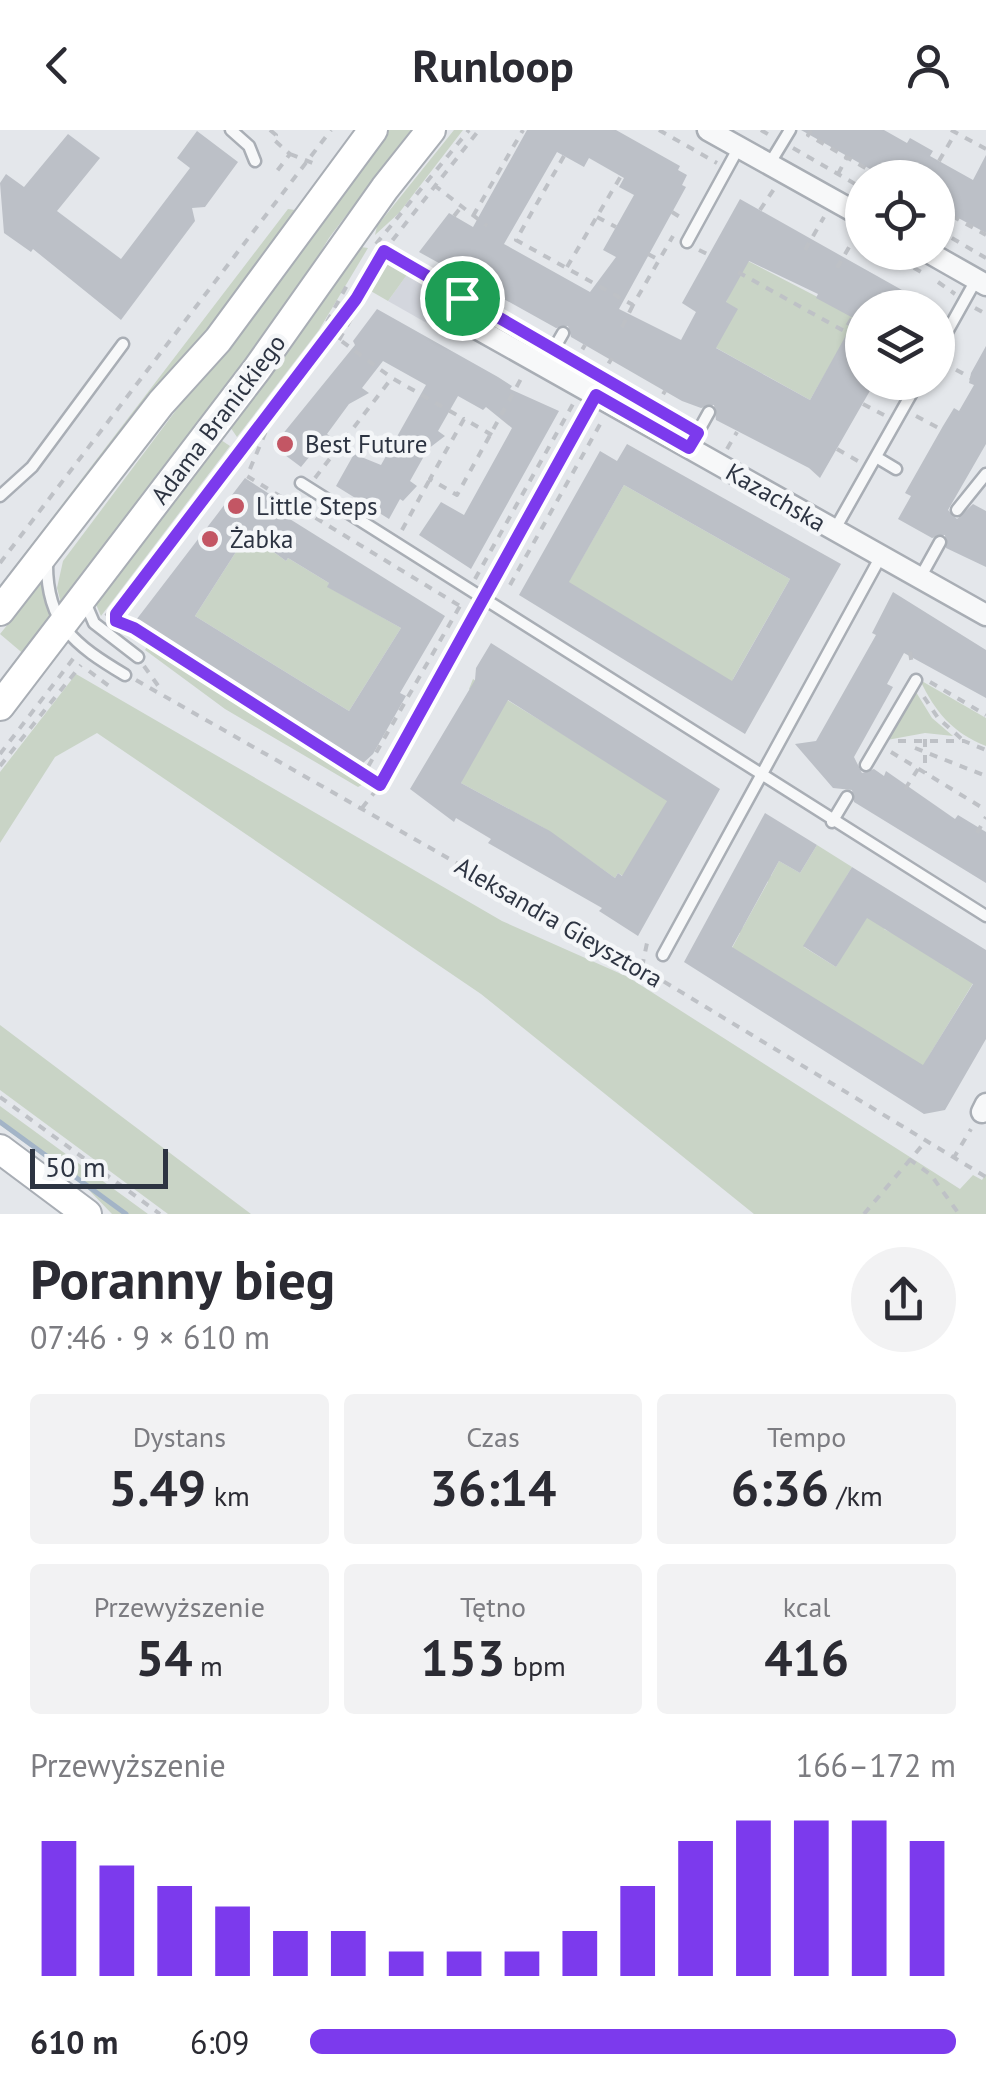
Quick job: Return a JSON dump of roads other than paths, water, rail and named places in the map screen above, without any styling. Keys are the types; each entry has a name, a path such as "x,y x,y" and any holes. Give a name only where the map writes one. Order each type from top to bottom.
{"main road":[{"name":"Adama Branickiego","path":"2,606 160,403 218,340 373,130"},
{"name":"Adama Branickiego","path":"0,706 431,130"},
{"path":"0,1149 86,1214"}],"street":[{"path":"708,130 751,134 769,164 845,216"},
{"path":"955,267 981,282"},
{"name":"Kazachska","path":"469,313 542,362 604,386 834,530 986,615"}],"lane":[{"path":"231,130 250,146 255,161"},
{"path":"769,164 790,130"},
{"path":"686,242 751,134"},
{"path":"955,316 981,282"},
{"path":"542,362 563,333"},
{"path":"0,496 32,467 123,344"},
{"path":"383,782 604,386"},
{"path":"834,530 908,400"},
{"path":"693,440 709,412"},
{"path":"876,458 896,469"},
{"path":"957,510 986,474"},
{"path":"300,483 986,916"},
{"path":"920,578 940,542"},
{"path":"47,553 48,592 60,627 125,675"},
{"path":"663,956 881,556"},
{"path":"86,593 88,612 98,626 138,657"},
{"path":"866,765 915,677"},
{"path":"832,822 847,797"}],"waterway":[{"path":"0,1122 126,1214"}],"place":[{"name":"Best Future","path":"285,444"},
{"name":"Little Steps","path":"236,506"},
{"name":"Żabka","path":"210,539"}]}
